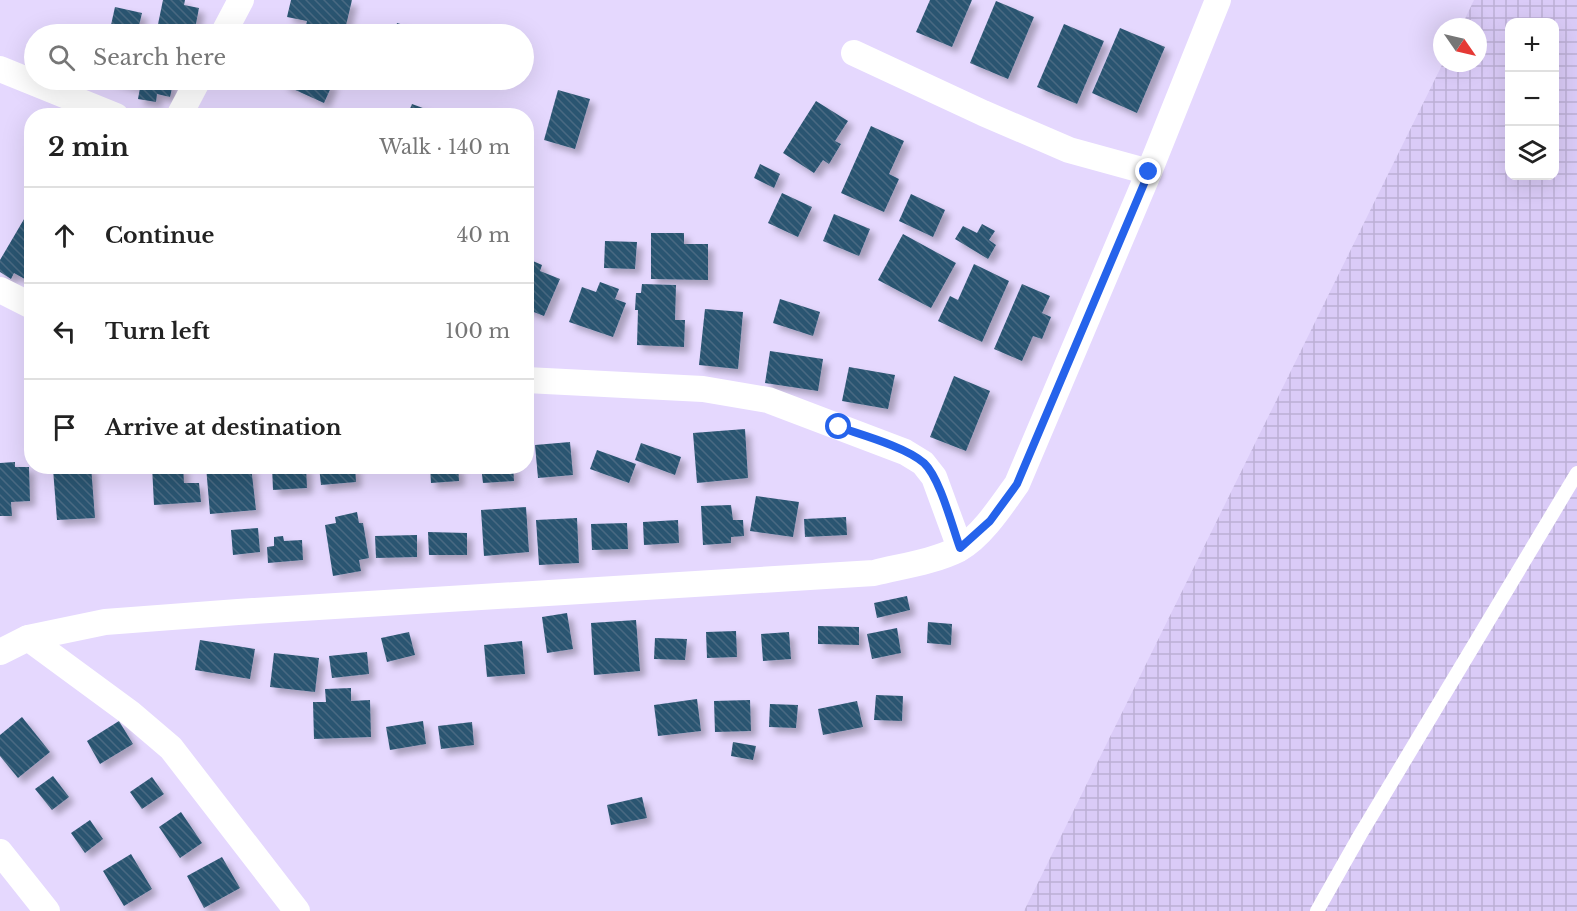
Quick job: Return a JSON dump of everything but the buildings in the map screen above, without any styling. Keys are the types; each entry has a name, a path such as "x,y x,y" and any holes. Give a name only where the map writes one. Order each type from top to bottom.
{"street":[{"path":"229,24 242,0"},
{"path":"0,652 28,638 116,621 874,573 929,560 960,548 990,521 1017,484 1149,172 1218,0"},
{"path":"854,53 1069,150 1149,172"},
{"path":"0,69 24,79"},
{"path":"52,90 96,108"},
{"path":"183,108 193,90"},
{"path":"0,290 24,302"},
{"path":"534,380 703,389 768,400 905,452 923,463 934,477 960,548"},
{"path":"28,638 130,712 171,748 297,911"},
{"path":"0,852 47,911"}],"lane":[{"path":"1317,911 1360,835 1577,473"}],"shaded area":[{"path":"1474,0 1577,0 1577,911 1024,911 1439,72 1487,72 1487,18 1465,18"}],"route":[{"path":"839,427 905,452 923,463 934,477 960,548 990,521 1017,484 1149,172"}]}
